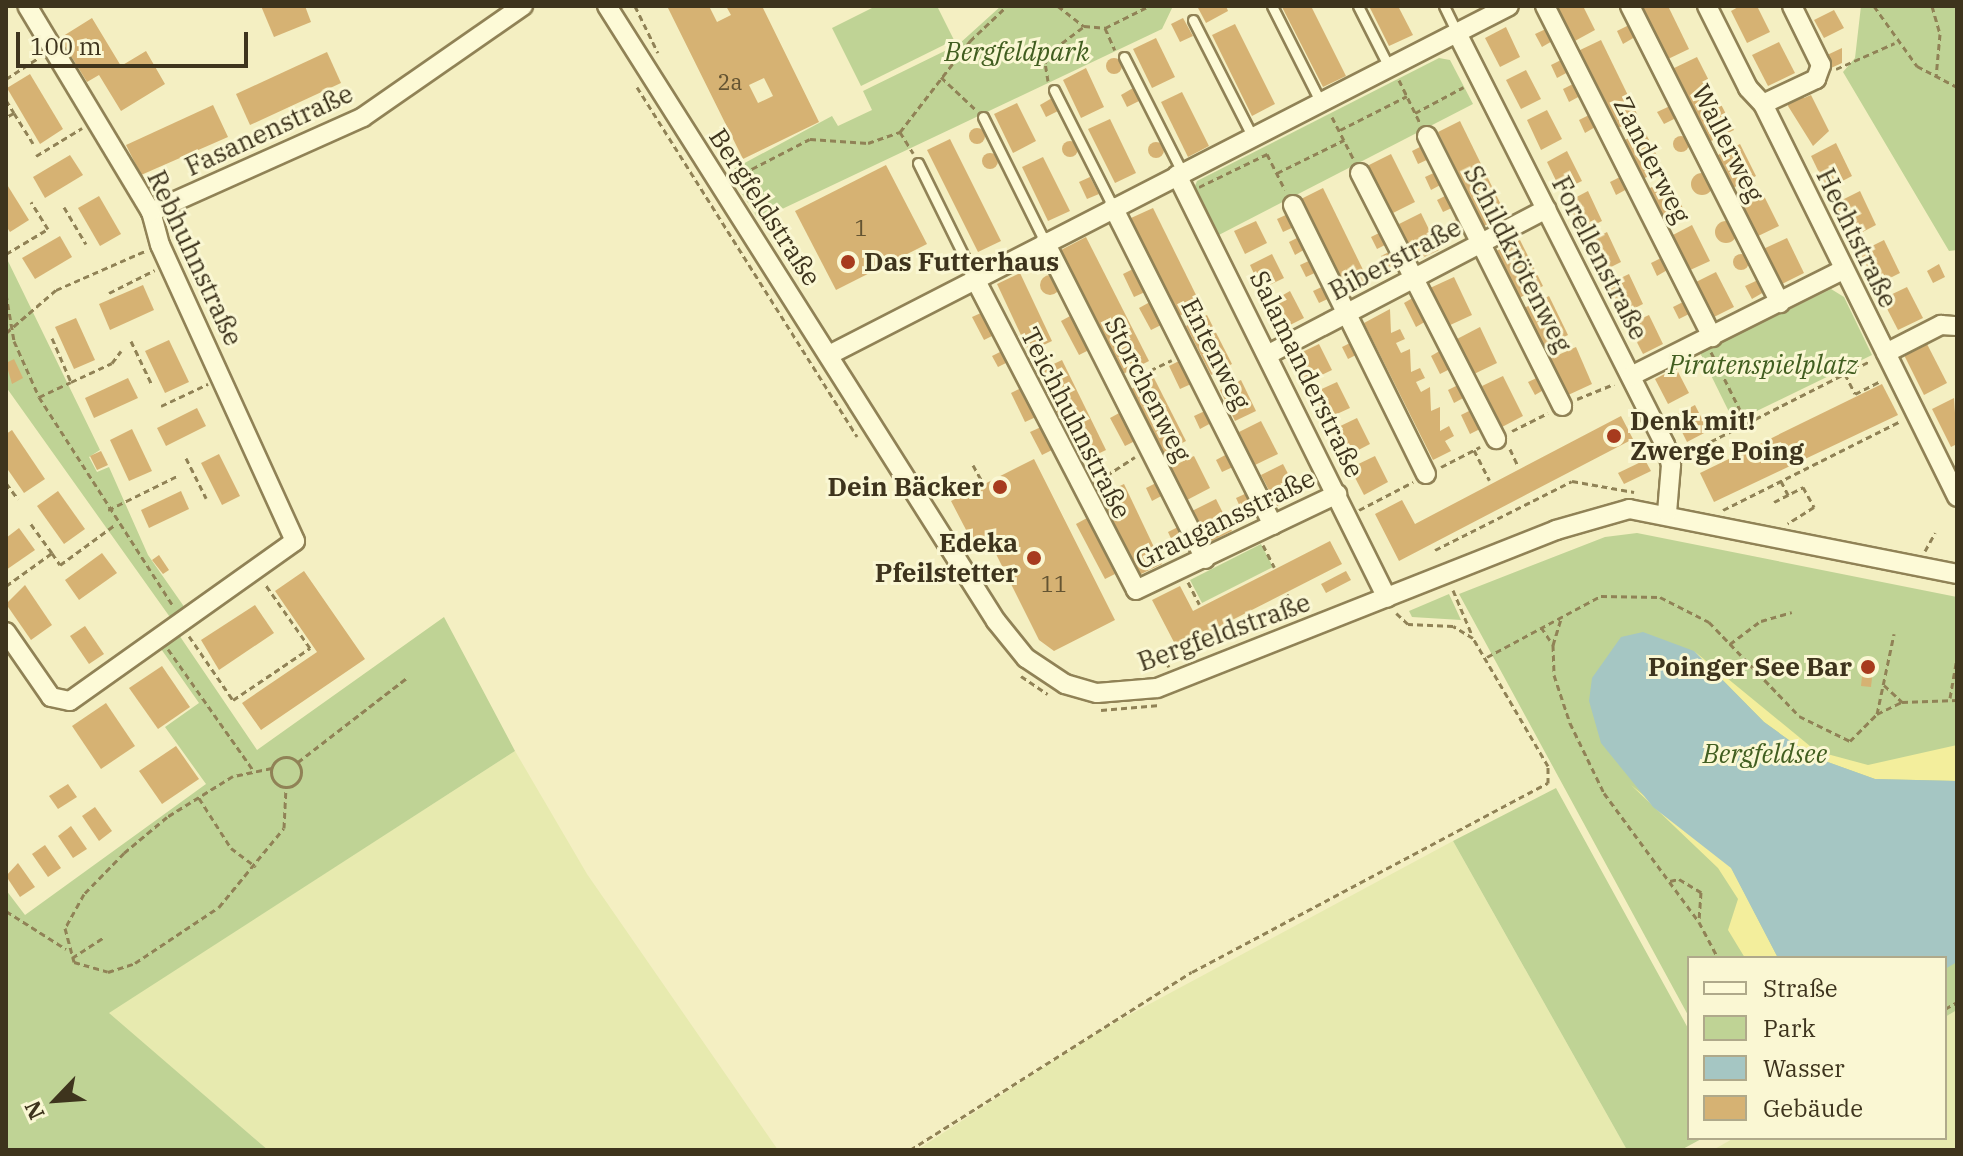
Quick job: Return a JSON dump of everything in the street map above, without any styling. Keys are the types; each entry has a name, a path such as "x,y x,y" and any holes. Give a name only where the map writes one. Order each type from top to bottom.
{"street":[{"name":"Rebhuhnstraße","path":"27,6 151,212 160,245 295,541 186,629"},
{"name":"Fasanenstraße","path":"151,212 363,117 523,6"},
{"name":"Bergfeldstraße","path":"607,6 1014,646 1065,684 1097,693 1157,688 1603,513 1667,513 1957,574"},
{"path":"829,355 974,277 1509,6"},
{"name":"Zanderweg","path":"1545,6 1710,341"},
{"name":"Wallerweg","path":"1630,6 1780,303"},
{"name":"Hechtstraße","path":"1707,6 1748,88 1763,104 1957,497"},
{"path":"1763,104 1816,79 1821,65 1792,6"},
{"name":"Forellenstraße","path":"1457,33 1631,376 1671,465 1667,513"},
{"name":"Schildkrötenweg","path":"1427,136 1562,406"},
{"name":"Salamanderstraße","path":"1179,173 1387,598"},
{"path":"1360,173 1502,442"},
{"path":"1293,205 1426,474"},
{"name":"Entenweg","path":"1113,207 1273,525"},
{"name":"Biberstraße","path":"1269,354 1546,209"},
{"name":"Storchenweg","path":"1045,242 1205,559"},
{"path":"1631,376 1710,341 1843,270"},
{"name":"Teichhuhnstraße","path":"974,277 1080,489 1136,590"},
{"path":"1886,353 1941,325 1957,326"},
{"name":"Graugansstraße","path":"1136,590 1337,494"},
{"path":"6,632 60,701 70,701 161,639 186,629"}],"lane":[{"path":"1272,6 1320,101"},
{"path":"1358,6 1390,67"},
{"path":"1444,6 1457,33"},
{"path":"1193,20 1252,136"},
{"path":"1124,57 1179,173"},
{"path":"1054,90 1113,207"},
{"path":"983,117 1045,242"},
{"path":"918,163 974,277"}],"path":[{"path":"635,6 660,57"},
{"path":"735,190 729,180 810,139 868,143 900,132 941,77 1000,8 1007,6"},
{"path":"1058,6 1084,26 1105,28 1149,6"},
{"path":"1874,6 1895,43 1936,77 1957,87"},
{"path":"1932,6 1940,34 1936,77"},
{"path":"1054,90 1045,63 1084,26"},
{"path":"1105,28 1124,57"},
{"path":"1816,79 1895,43"},
{"path":"6,79 37,59"},
{"path":"1390,67 1427,136"},
{"path":"941,77 983,117"},
{"path":"1415,113 1482,77"},
{"path":"1340,130 1407,96"},
{"path":"6,100 33,144"},
{"path":"1320,101 1340,130 1360,173"},
{"path":"6,117 14,113"},
{"path":"36,156 96,120"},
{"path":"900,132 918,163"},
{"path":"1252,136 1267,154 1293,205"},
{"path":"1277,173 1344,140"},
{"path":"1192,190 1267,154"},
{"path":"6,252 48,229 31,202"},
{"path":"64,207 86,244"},
{"path":"6,333 56,290 160,245"},
{"path":"109,293 159,269"},
{"path":"6,294 15,323 14,341 39,397 116,524 233,700 310,648 265,584"},
{"path":"52,338 71,382"},
{"path":"131,341 151,383"},
{"path":"1710,341 1747,424"},
{"path":"39,397 112,363 121,351"},
{"path":"1117,386 1186,353"},
{"path":"1677,459 1886,353"},
{"path":"1845,374 1855,394 1896,374"},
{"path":"161,406 211,382"},
{"path":"1723,510 1915,414"},
{"path":"1502,442 1518,466"},
{"path":"1080,489 1150,450"},
{"path":"1474,450 1489,480"},
{"path":"186,458 206,498"},
{"path":"973,465 984,485"},
{"path":"108,510 177,476"},
{"path":"1781,481 1788,495"},
{"path":"6,483 18,499"},
{"path":"1774,502 1803,487 1814,507 1788,523"},
{"path":"31,524 60,565 116,524"},
{"path":"1925,551 1935,533"},
{"path":"6,586 52,553"},
{"path":"910,1150 1192,972 1548,783 1548,766 1487,657 1473,638 1452,589"},
{"path":"1287,594 1297,615"},
{"path":"1487,657 1601,596 1660,597 1709,622 1799,716 1834,738 1862,735 1877,714 1894,634"},
{"path":"1387,598 1408,624 1453,626 1473,638"},
{"path":"1284,621 1311,610"},
{"path":"1730,644 1761,621 1792,612"},
{"path":"1562,616 1553,645 1554,675 1586,759 1699,922 1717,956"},
{"path":"1541,627 1553,645"},
{"path":"161,639 253,770"},
{"path":"1164,656 1169,667"},
{"path":"1949,699 1957,658"},
{"path":"1155,671 1180,662"},
{"path":"298,762 408,677"},
{"path":"1884,685 1902,702"},
{"path":"1877,714 1902,702 1957,700"},
{"path":"66,949 65,928 84,894 145,834 199,798 253,770 272,768 283,757 298,762"},
{"path":"286,787 299,779 298,762"},
{"path":"272,768 273,779 286,787"},
{"path":"6,911 66,949 89,971 135,963 219,907 256,867 284,828 286,787"},
{"path":"199,798 231,848 256,867"},
{"path":"1670,881 1679,879 1701,892 1699,922"},
{"path":"72,958 104,937"}],"green space":[{"path":"876,6 937,6 954,40 861,86 832,28"},
{"name":"Bergfeldpark","path":"1001,6 1173,6 1162,29 759,220 728,172 832,116 838,126 872,110 863,91 959,44"},
{"path":"1861,6 1957,6 1957,250 1949,251 1843,72 1855,58"},
{"path":"1439,58 1450,60 1473,104 1213,238 1192,193 1197,181"},
{"path":"6,257 100,450 89,457 97,472 109,467 148,555 185,608 172,620 6,387"},
{"name":"Piratenspielplatz","path":"1831,289 1844,297 1872,355 1734,422 1700,353"},
{"name":"Bergfeldsee","path":"1637,533 1957,597 1957,1010 1947,1016 1947,956 1687,956 1687,1013 1459,594 1605,537"},
{"path":"1261,544 1273,567 1202,603 1190,580"},
{"path":"1449,594 1461,620 1412,617 1409,611"},
{"path":"444,617 515,751 109,1013 268,1150 6,1150 6,890 25,915 206,784 165,727 199,703 159,646 177,632 257,750"},
{"path":"515,751 587,874 778,1150 268,1150 108,1013"},
{"path":"1556,788 1687,1026 1687,1140 1699,1140 1681,1150 1627,1150 1453,841"},
{"path":"1453,841 1627,1150 917,1150 1103,1029"},
{"path":"1957,1010 1957,1150 1713,1150 1730,1140 1947,1140 1947,1016"}],"sand":[{"path":"1694,651 1816,751 1868,765 1957,745 1957,781 1875,779 1811,756 1764,722"},
{"path":"1631,785 1731,867 1777,956 1744,956 1728,930 1738,899 1718,868"}],"water":[{"name":"Bergfeldsee","path":"1643,632 1694,651 1764,722 1811,756 1875,779 1957,781 1957,962 1947,968 1947,956 1777,956 1731,868 1653,807 1601,743 1589,701 1592,678 1621,637"}],"building":[{"path":"261,6 305,6 311,22 274,37"},
{"path":"667,6 709,6 717,22 731,15 726,6 762,6 819,122 743,159","holes":["764,78 773,96 758,103 749,85"]},
{"path":"1197,6 1226,6 1228,11 1206,23"},
{"path":"1311,6 1346,76 1323,87 1282,7"},
{"path":"1369,6 1398,6 1413,35 1389,46"},
{"path":"1555,6 1583,6 1595,30 1573,42"},
{"path":"1640,6 1668,6 1689,49 1666,60"},
{"path":"1740,6 1757,6 1770,32 1747,43 1731,11"},
{"path":"1834,10 1844,28 1824,38 1814,20"},
{"path":"92,18 121,66 146,51 165,84 121,111 99,75 87,82 60,38"},
{"path":"1183,18 1193,36 1180,42 1171,24"},
{"path":"1235,24 1275,104 1252,116 1212,35"},
{"path":"1629,25 1635,37 1623,44 1617,31"},
{"path":"1506,27 1520,57 1500,67 1485,38"},
{"path":"1548,28 1554,40 1542,47 1535,34"},
{"path":"1156,38 1175,77 1152,88 1133,49"},
{"path":"1601,40 1639,118 1616,129 1578,51"},
{"path":"1779,42 1795,73 1768,86 1752,55"},
{"path":"1842,48 1842,63 1831,68 1825,56"},
{"path":"327,52 341,83 250,125 236,94"},
{"path":"1697,57 1734,130 1707,143 1670,70"},
{"path":"1114,58 1120,60 1120,72 1114,74 1108,72 1106,66 1108,60"},
{"path":"1563,59 1570,71 1557,78 1551,65"},
{"path":"1086,68 1104,107 1081,118 1063,80"},
{"path":"1526,70 1541,99 1521,109 1506,80"},
{"path":"30,74 63,129 40,144 7,88"},
{"path":"1575,83 1582,95 1569,102 1563,89"},
{"path":"1133,88 1139,101 1127,107 1121,95"},
{"path":"1182,92 1209,146 1188,157 1161,102"},
{"path":"1801,92 1804,98 1811,95 1829,131 1813,146 1788,106 1789,98"},
{"path":"1052,98 1058,111 1046,117 1040,105"},
{"path":"1017,103 1036,141 1013,153 994,114"},
{"path":"213,105 228,137 141,175 126,145"},
{"path":"1670,106 1676,118 1664,124 1657,112"},
{"path":"1547,110 1562,139 1541,150 1527,120"},
{"path":"1591,114 1597,126 1585,133 1579,120"},
{"path":"1110,119 1136,173 1115,183 1088,129"},
{"path":"1460,121 1506,215 1484,226 1438,132"},
{"path":"977,128 983,130 983,142 977,144 971,142 969,136 971,130"},
{"path":"1644,130 1663,168 1643,179 1623,141"},
{"path":"1681,136 1687,138 1687,150 1681,152 1675,150 1673,144 1675,138"},
{"path":"950,139 1001,241 978,252 927,150"},
{"path":"1070,141 1076,143 1076,155 1070,157 1064,155 1062,149 1064,143"},
{"path":"1156,142 1162,144 1162,156 1156,158 1150,156 1148,150 1150,144"},
{"path":"1836,143 1852,176 1827,189 1811,156"},
{"path":"1740,144 1756,176 1731,189 1714,157"},
{"path":"1424,145 1431,158 1418,164 1412,151"},
{"path":"1567,151 1582,181 1561,191 1547,162"},
{"path":"990,153 996,155 996,167 990,169 984,167 982,161 984,155"},
{"path":"1391,154 1415,202 1391,214 1367,166"},
{"path":"70,155 83,175 45,198 33,177"},
{"path":"1043,157 1070,211 1048,221 1022,167"},
{"path":"886,165 927,244 836,290 795,211"},
{"path":"1438,171 1444,183 1431,190 1425,177"},
{"path":"1702,173 1710,176 1713,184 1710,192 1702,195 1694,192 1691,184 1694,176"},
{"path":"1622,176 1629,188 1616,195 1610,182"},
{"path":"1090,177 1099,194 1087,199 1079,182"},
{"path":"1668,179 1686,214 1665,224 1648,189"},
{"path":"6,183 29,220 10,232 6,226"},
{"path":"1323,188 1370,284 1348,294 1301,199"},
{"path":"1588,191 1602,221 1582,231 1567,202"},
{"path":"1860,191 1876,225 1851,238 1834,204"},
{"path":"1449,194 1456,206 1443,212 1437,200"},
{"path":"1763,194 1779,226 1754,238 1739,205"},
{"path":"99,196 121,234 100,246 78,208"},
{"path":"1153,208 1201,305 1179,316 1131,218"},
{"path":"1290,213 1296,226 1283,232 1277,219"},
{"path":"1421,213 1439,250 1416,261 1399,224"},
{"path":"1461,217 1467,229 1455,235 1448,223"},
{"path":"1256,221 1267,243 1245,254 1234,231"},
{"path":"1726,221 1734,224 1737,232 1734,240 1726,243 1718,240 1715,232 1718,224"},
{"path":"1692,225 1710,261 1688,271 1671,236"},
{"path":"1383,231 1389,243 1377,249 1371,237"},
{"path":"1607,232 1621,262 1601,272 1586,243"},
{"path":"60,236 72,257 35,279 22,258"},
{"path":"1301,236 1307,248 1295,255 1289,242"},
{"path":"1086,237 1149,361 1123,374 1061,250"},
{"path":"1787,238 1804,273 1778,286 1761,250"},
{"path":"1520,240 1543,286 1517,299 1494,252"},
{"path":"1884,240 1900,273 1876,285 1860,252"},
{"path":"1393,250 1399,263 1387,269 1381,256"},
{"path":"1272,254 1284,278 1261,289 1250,265"},
{"path":"1741,254 1747,256 1747,268 1741,270 1735,268 1733,262 1735,256"},
{"path":"1663,257 1669,269 1657,276 1651,263"},
{"path":"1313,259 1319,271 1306,277 1300,265"},
{"path":"1939,264 1945,277 1933,283 1927,271"},
{"path":"1133,269 1145,292 1134,297 1123,274"},
{"path":"1716,272 1734,307 1712,318 1694,283"},
{"path":"1020,273 1052,341 1029,352 997,284"},
{"path":"1629,274 1643,304 1623,314 1608,284"},
{"path":"1050,275 1057,278 1060,285 1057,292 1050,295 1043,292 1040,285 1043,278"},
{"path":"1454,277 1472,315 1448,326 1430,288"},
{"path":"1758,280 1764,292 1752,299 1745,286"},
{"path":"143,285 154,310 110,330 99,304"},
{"path":"1326,285 1332,297 1319,303 1313,291"},
{"path":"1907,287 1923,318 1898,330 1882,299"},
{"path":"1290,291 1304,318 1282,329 1269,303"},
{"path":"1416,296 1428,320 1416,327 1404,303"},
{"path":"1549,296 1568,335 1541,348 1522,309"},
{"path":"1685,301 1691,313 1679,319 1673,307"},
{"path":"1150,302 1161,325 1151,330 1139,308"},
{"path":"1390,309 1391,333 1400,329 1405,339 1396,343 1401,353 1410,349 1411,372 1420,368 1425,378 1416,382 1421,392 1430,387 1431,411 1440,407 1440,431 1449,426 1454,436 1445,441 1451,451 1433,460 1364,323"},
{"path":"983,312 994,335 984,340 972,317"},
{"path":"1072,315 1089,350 1079,355 1061,321"},
{"path":"1207,315 1232,364 1211,375 1186,326"},
{"path":"1649,315 1663,344 1643,354 1628,325"},
{"path":"76,318 95,360 74,369 55,327"},
{"path":"1480,327 1497,363 1474,374 1457,339"},
{"path":"169,340 189,382 165,393 145,351"},
{"path":"1354,341 1360,353 1348,359 1342,347"},
{"path":"1319,344 1332,370 1307,382 1294,356"},
{"path":"1927,344 1947,383 1924,395 1904,355"},
{"path":"1576,347 1592,384 1566,396 1549,359"},
{"path":"1443,349 1452,368 1440,374 1431,356"},
{"path":"1002,351 1008,362 998,367 992,356"},
{"path":"14,359 23,378 12,384 6,363"},
{"path":"1062,360 1106,450 1081,462 1037,372"},
{"path":"1179,361 1191,384 1180,389 1169,366"},
{"path":"1676,368 1689,393 1668,404 1655,379"},
{"path":"1503,376 1523,416 1502,427 1482,386"},
{"path":"1541,376 1547,388 1535,395 1528,382"},
{"path":"128,378 138,398 94,418 85,398"},
{"path":"1154,378 1186,441 1161,454 1129,390"},
{"path":"1241,380 1256,411 1235,421 1220,390"},
{"path":"1337,382 1350,408 1326,419 1313,393"},
{"path":"1460,384 1467,396 1454,403 1448,390"},
{"path":"1882,384 1898,415 1714,502 1700,473"},
{"path":"1021,388 1036,417 1025,422 1011,393"},
{"path":"1954,398 1957,444 1951,447 1932,409"},
{"path":"1695,405 1708,431 1687,442 1674,416"},
{"path":"197,408 206,426 166,446 157,428"},
{"path":"1473,409 1482,428 1470,434 1461,415"},
{"path":"1207,410 1213,422 1200,429 1194,416"},
{"path":"1121,412 1135,441 1125,446 1110,418"},
{"path":"1621,416 1633,439 1399,561 1375,514 1402,500 1415,524"},
{"path":"1357,418 1370,444 1345,457 1332,430"},
{"path":"1261,421 1278,454 1255,465 1239,432"},
{"path":"1041,427 1052,450 1042,455 1030,432"},
{"path":"132,429 152,471 129,481 110,440"},
{"path":"12,430 45,479 24,493 6,467 6,434"},
{"path":"101,451 108,465 97,470 90,456"},
{"path":"1229,453 1235,466 1222,472 1216,460"},
{"path":"219,454 240,496 222,505 201,463"},
{"path":"1194,456 1210,488 1187,500 1171,467"},
{"path":"1375,456 1388,482 1364,495 1350,468"},
{"path":"1034,459 1115,620 1054,651 1039,640 990,542 976,549 951,501"},
{"path":"1645,460 1651,471 1624,484 1618,473"},
{"path":"1283,464 1299,495 1277,506 1261,475"},
{"path":"1158,482 1165,494 1152,501 1146,488"},
{"path":"1124,484 1162,564 1139,575 1101,495"},
{"path":"58,491 85,529 64,544 37,506"},
{"path":"181,491 189,509 149,528 141,510"},
{"path":"1247,493 1253,506 1242,511 1236,498"},
{"path":"1216,499 1232,531 1208,543 1192,511"},
{"path":"1087,518 1115,574 1105,579 1076,524"},
{"path":"1180,526 1187,538 1174,545 1168,532"},
{"path":"19,528 35,550 6,570 6,538"},
{"path":"1330,541 1342,564 1177,648 1152,600 1180,586 1193,611"},
{"path":"102,553 117,573 79,600 65,580"},
{"path":"159,555 169,570 163,574 152,560"},
{"path":"304,571 365,659 261,730 242,703 317,652 275,591"},
{"path":"1346,571 1351,580 1326,593 1321,584"},
{"path":"25,585 52,625 31,640 6,604"},
{"path":"255,605 274,633 219,670 201,640"},
{"path":"85,626 104,654 89,664 70,636"},
{"path":"1864,657 1874,659 1871,687 1861,686"},
{"path":"162,666 190,707 158,729 129,688"},
{"path":"106,703 135,746 101,769 72,726"},
{"path":"176,746 199,779 162,804 139,771"},
{"path":"68,784 77,797 58,809 49,796"},
{"path":"95,807 112,831 99,841 82,816"},
{"path":"71,826 87,849 73,858 58,836"},
{"path":"45,845 61,868 48,877 32,854"},
{"path":"18,863 35,887 20,897 6,876"}],"place":[{"name":"Das Futterhaus","path":"848,262"},
{"name":"Denk mit! Zwerge Poing","path":"1614,436"},
{"name":"Dein Bäcker","path":"1000,487"},
{"name":"Edeka Pfeilstetter","path":"1034,558"},
{"name":"Poinger See Bar","path":"1868,667"}]}
